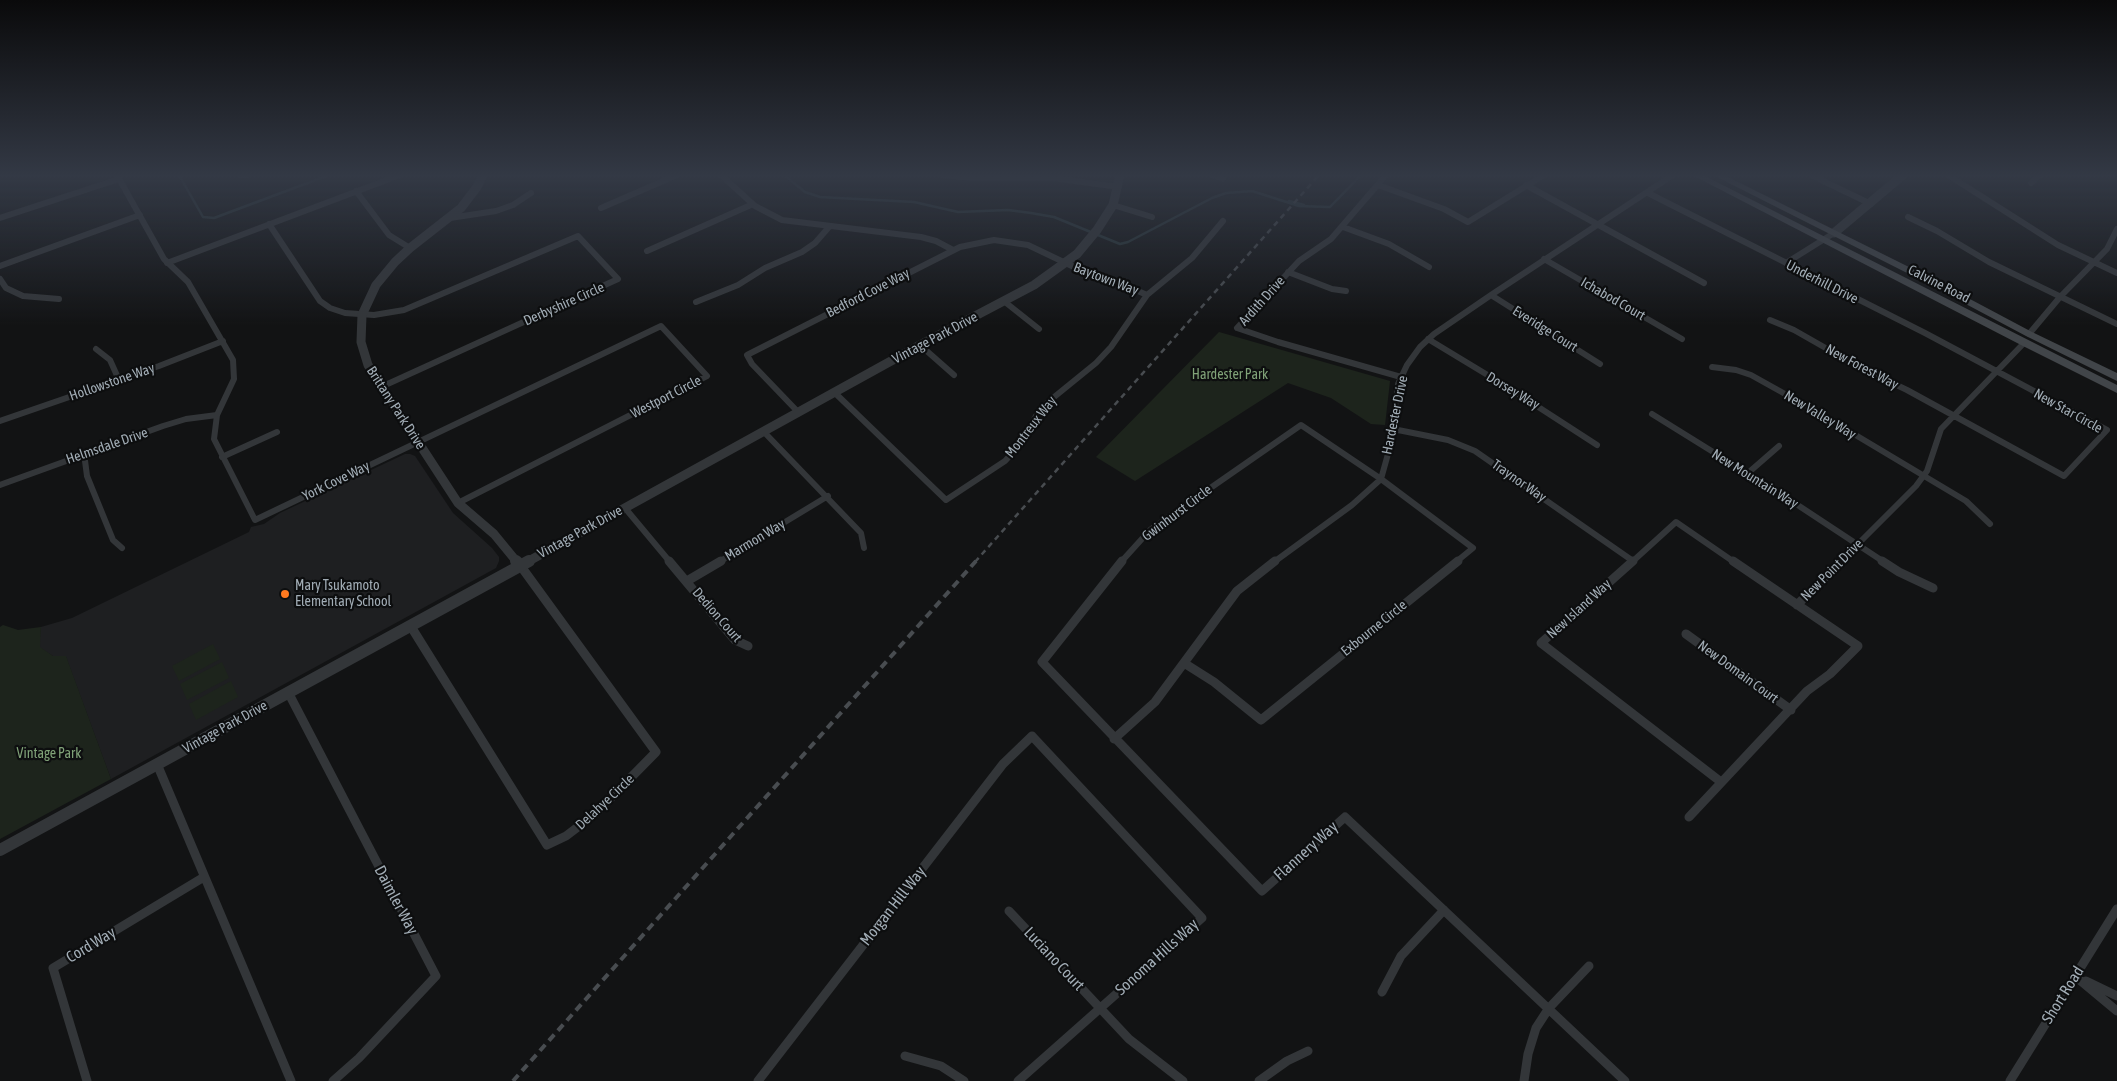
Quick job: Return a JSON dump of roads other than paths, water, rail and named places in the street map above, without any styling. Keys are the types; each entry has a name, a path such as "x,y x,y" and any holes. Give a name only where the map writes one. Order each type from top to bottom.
{"main road":[{"name":"Calvine Road","path":"1796,225 2117,389"},
{"name":"Calvine Road","path":"1821,225 2029,334 2117,377"}],"street":[{"path":"0,266 111,225"},
{"path":"146,225 167,264 188,282 233,360 235,372 232,386 217,415 214,439 222,457 277,432"},
{"path":"167,264 265,225"},
{"path":"270,225 320,301 337,311 362,315"},
{"path":"382,225 389,235 410,248"},
{"name":"Brittany Park Drive","path":"440,225 410,248 395,262 376,285 362,315 360,330 363,354 381,387 458,503 494,534 520,565"},
{"path":"647,252 706,225"},
{"path":"819,225 921,237 953,250"},
{"name":"Vintage Park Drive","path":"0,850 836,393 920,345 1005,302 1066,263 1090,239 1100,225"},
{"path":"1147,295 1192,258 1219,225"},
{"name":"Underhill Drive","path":"1712,225 1925,333 1997,372"},
{"path":"1786,263 1843,225"},
{"path":"1925,225 1980,258 2117,324"},
{"path":"2027,225 2058,245 2117,273"},
{"path":"1598,226 1704,283"},
{"name":"Hardester Drive","path":"1381,479 1390,450 1395,399 1401,377 1415,353 1428,339 1490,295 1598,226"},
{"path":"696,302 738,285 765,268 802,252 814,243 829,227"},
{"path":"1343,227 1390,244 1429,267"},
{"name":"Ardith Drive","path":"1343,227 1332,239 1298,261 1237,328 1278,342 1401,377"},
{"path":"2029,334 2060,297 2107,249 2117,229"},
{"name":"Derbyshire Circle","path":"362,315 384,314 413,307 578,236 618,280 381,387"},
{"name":"Bedford Cove Way","path":"799,413 752,364 747,355 953,250 985,241 1011,241 1036,247 1066,263"},
{"name":"Ichabod Court","path":"1544,259 1682,339"},
{"name":"Baytown Way","path":"1066,263 1147,295"},
{"path":"1288,272 1332,289 1346,291"},
{"path":"0,279 6,288 23,296 59,299"},
{"name":"Montreux Way","path":"836,393 946,500 1005,461 1017,448 1036,416 1048,402 1096,363 1111,347 1147,295"},
{"name":"Everidge Court","path":"1490,295 1600,364"},
{"path":"1005,302 1039,329"},
{"name":"New Forest Way","path":"1770,320 1794,330 1858,367 1954,416"},
{"name":"Westport Circle","path":"418,442 661,326 707,376 458,503"},
{"name":"Dorsey Way","path":"1428,339 1509,388 1597,445"},
{"name":"Hollowstone Way","path":"0,421 119,380 222,341"},
{"name":"New Point Drive","path":"1689,817 1807,691 1830,674 1858,646 1798,605 1924,476 1938,434 2024,343"},
{"path":"920,345 954,375"},
{"path":"96,349 110,360 119,380"},
{"name":"New Valley Way","path":"1712,367 1751,375 1812,409 1966,501 1990,524"},
{"name":"New Star Circle","path":"1954,416 2064,476 2107,430 1997,372"},
{"name":"New Mountain Way","path":"1652,414 1909,578 1933,588"},
{"name":"Helmsdale Drive","path":"0,485 173,423 217,415"},
{"name":"Gwinhurst Circle","path":"1114,739 1042,662 1129,552 1150,530 1301,425 1381,479"},
{"name":"Traynor Way","path":"1393,429 1448,440 1475,451 1633,561"},
{"path":"764,432 828,496 861,533 864,548"},
{"name":"York Cove Way","path":"222,457 255,520 418,442"},
{"path":"1748,474 1780,446"},
{"path":"84,454 87,476 113,540 122,548"},
{"path":"1114,739 1155,702 1237,591 1254,576 1352,505 1381,479"},
{"name":"Exbourne Circle","path":"1184,664 1227,691 1261,720 1472,548 1381,479"},
{"name":"Marmon Way","path":"687,581 828,496"},
{"path":"625,508 687,581"},
{"name":"New Island Way","path":"1721,782 1542,643 1676,522 1798,605"},
{"name":"Delahye Circle","path":"410,625 547,846 566,836 595,814 656,752 520,565"},
{"name":"Dedion Court","path":"687,581 735,640 748,646"},
{"name":"New Domain Court","path":"1686,634 1791,710"},
{"name":"Daimler Way","path":"288,692 436,976 359,1058 333,1081"},
{"name":"Sonoma Hills Way","path":"1018,1081 1202,918 1032,736"},
{"name":"Morgan Hill Way","path":"758,1081 1003,764 1032,736"},
{"name":"Flannery Way","path":"1114,739 1262,891 1345,817 1625,1081"},
{"path":"157,764 291,1081"},
{"name":"Cord Way","path":"86,1081 53,968 204,877"},
{"name":"Short Road","path":"2010,1081 2117,909"},
{"path":"1382,992 1401,956 1444,910"},
{"name":"Luciano Court","path":"1009,911 1140,1049 1183,1081"},
{"path":"1524,1081 1531,1040 1536,1028 1549,1008 1589,966"},
{"path":"2075,976 2117,996"},
{"path":"2075,976 2117,1011"},
{"path":"1259,1081 1287,1061 1308,1050"},
{"path":"905,1056 941,1066 964,1081"}],"waterway":[{"path":"1075,225 1120,244 1128,242 1160,225"}],"railway":[{"path":"975,562 1274,225"},
{"path":"513,1081 976,561"}],"place":[{"name":"Mary Tsukamoto Elementary School","path":"285,594"}],"park label":[{"name":"Hardester Park","path":"1230,375"},
{"name":"Vintage Park","path":"49,754"}]}
